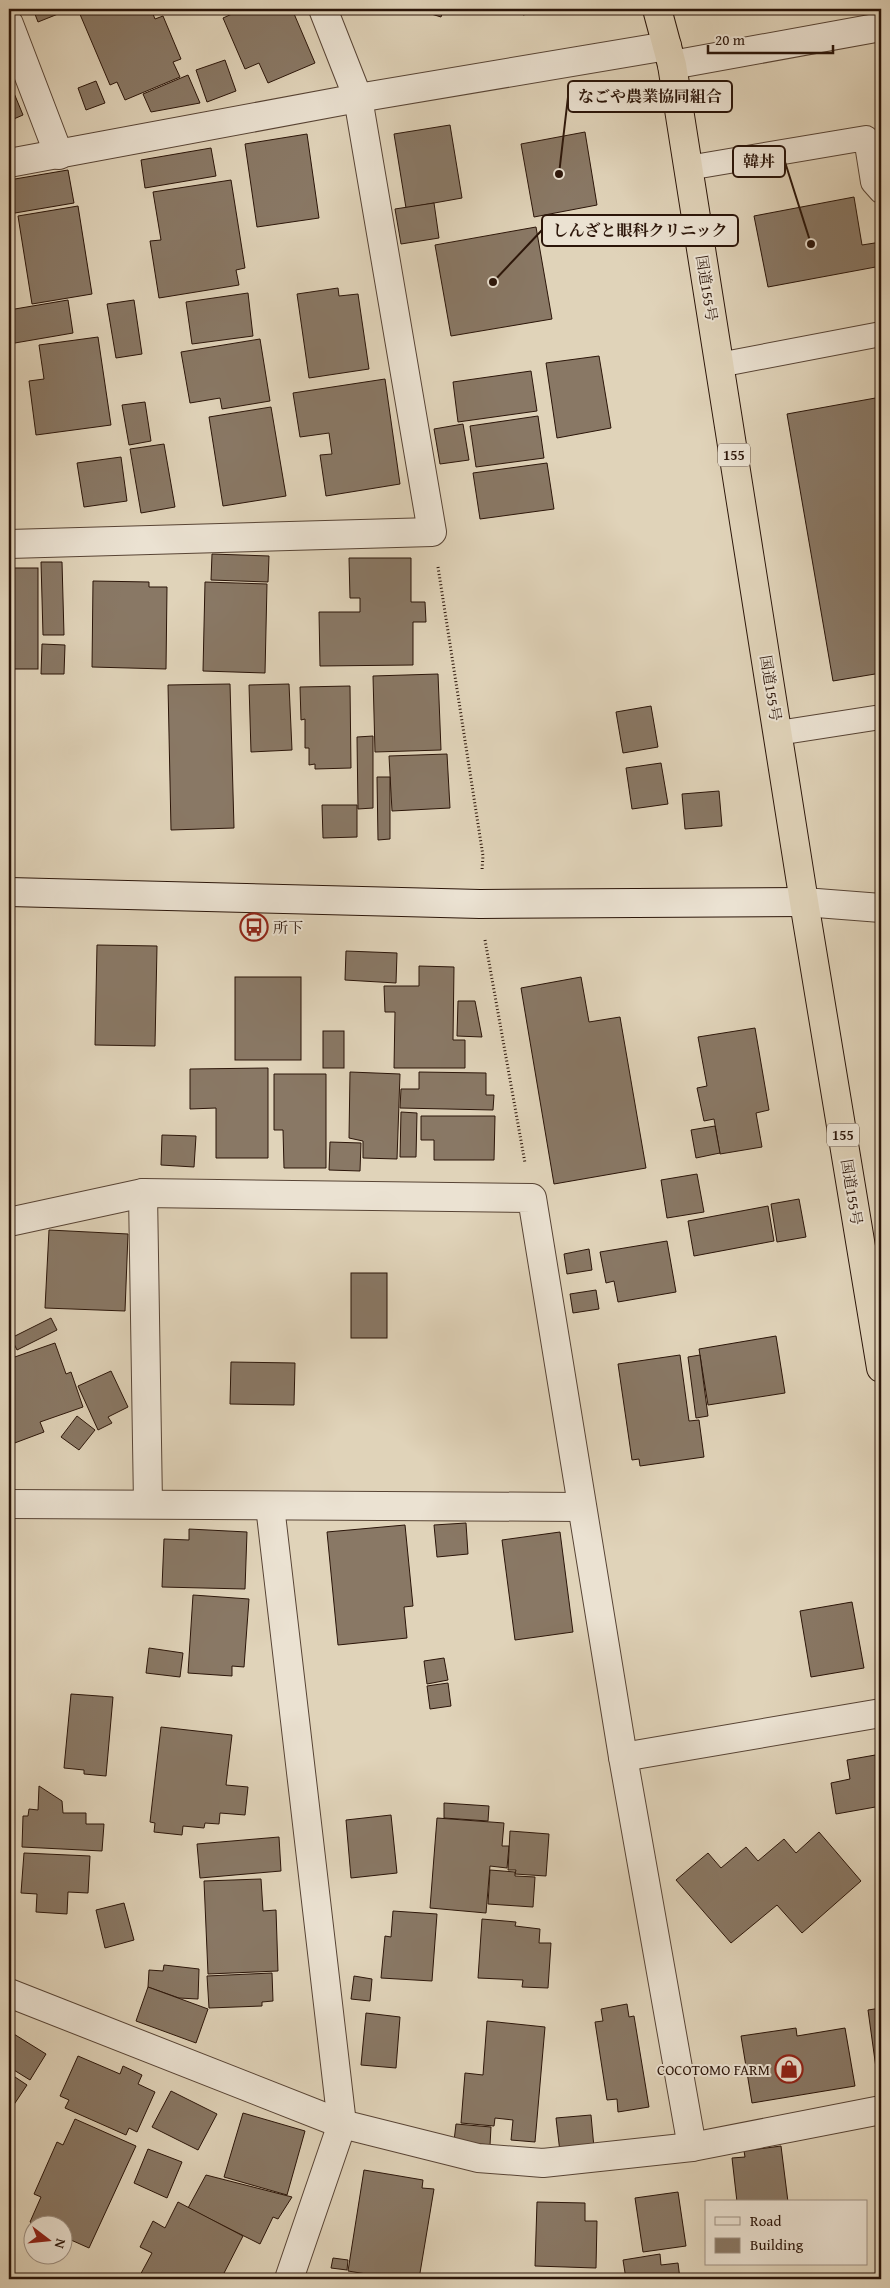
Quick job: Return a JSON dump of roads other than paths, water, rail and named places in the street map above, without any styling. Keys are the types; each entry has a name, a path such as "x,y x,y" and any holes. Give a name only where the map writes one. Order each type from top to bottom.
{"highway":[{"name":"国道155号","path":"657,9 670,56 804,902 881,1368"}],"street":[{"path":"9,544 432,532 358,98 323,9"},
{"path":"9,24 59,155"},
{"path":"9,163 358,98 881,27"},
{"path":"9,892 480,904 804,902 881,908"},
{"path":"143,1193 148,1504"},
{"path":"9,1222 143,1193 532,1198 581,1507 692,2147"},
{"path":"9,1504 581,1507"},
{"path":"270,1506 342,2124 289,2279"},
{"path":"623,1756 881,1713"},
{"path":"9,1993 342,2124 478,2158 543,2163 692,2147 881,2110"}],"lane":[{"path":"688,168 866,138 873,182 881,191"},
{"path":"720,365 881,334"},
{"path":"778,733 881,717"}],"place":[{"name":"なごや農業協同組合","path":"559,174"},
{"name":"韓丼","path":"811,244"},
{"name":"しんざと眼科クリニック","path":"493,282"},
{"name":"所下","path":"254,927"},
{"name":"COCOTOMO FARM","path":"789,2069"}]}
